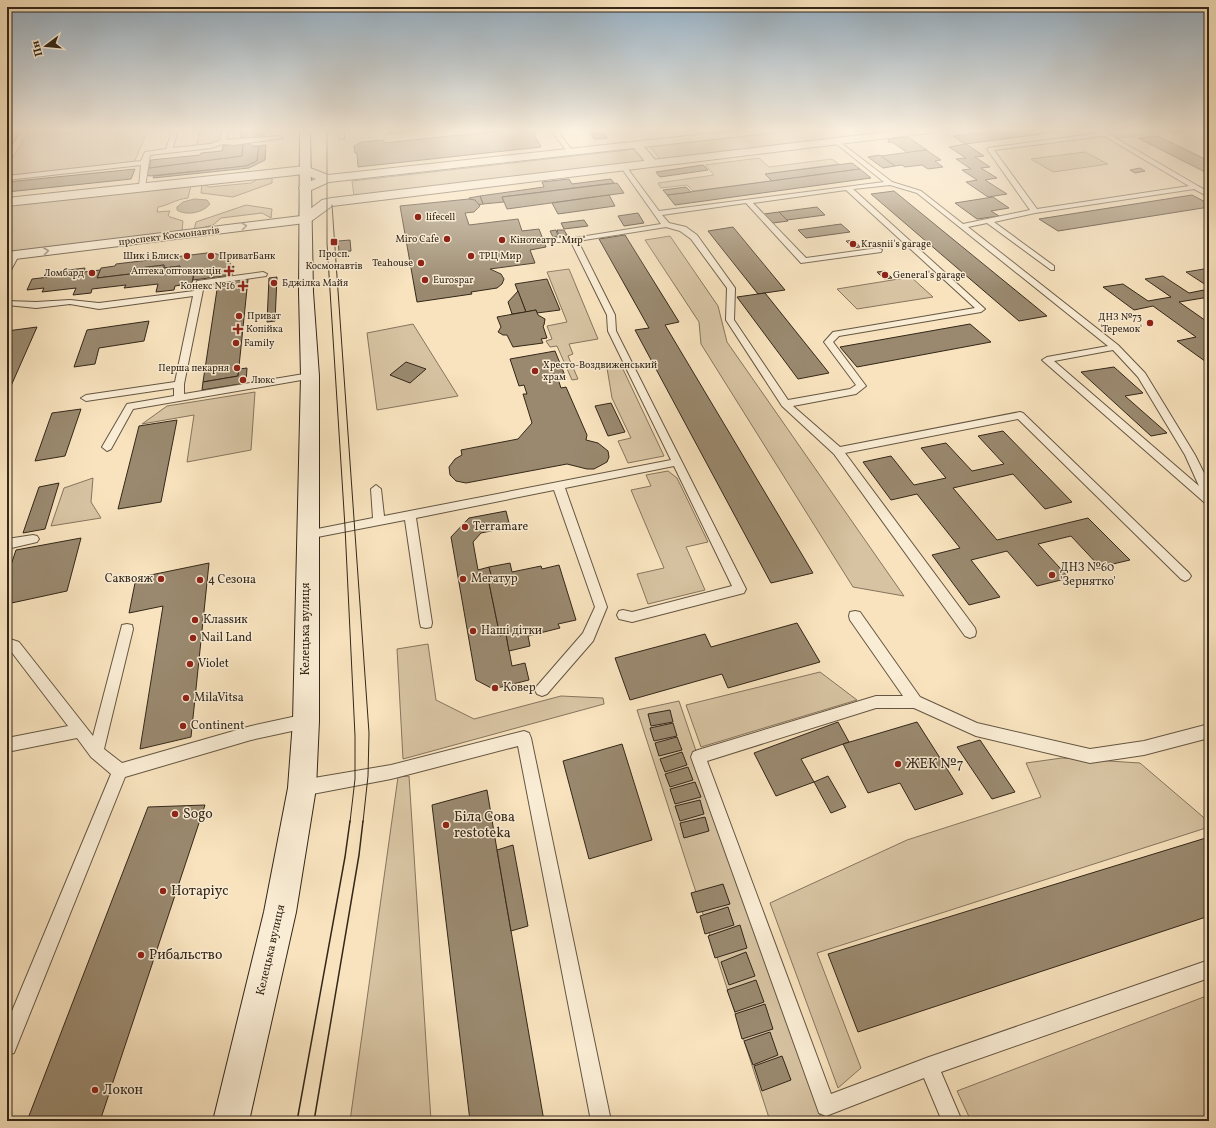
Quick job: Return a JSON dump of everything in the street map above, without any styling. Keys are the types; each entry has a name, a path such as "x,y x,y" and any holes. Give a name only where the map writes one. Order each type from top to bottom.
{"street":[{"path":"7,202 191,183"},
{"name":"Келецька вулиця","path":"231,1121 280,912 302,788 306,721 310,376 306,292 305,183"},
{"path":"321,183 305,193 319,204 489,183"},
{"path":"305,219 326,203"},
{"name":"проспект Космонавтів","path":"11,256 305,219"}],"lane":[{"path":"142,183 142,188"},
{"path":"635,183 666,225"},
{"path":"658,213 890,183 919,192 1115,347 1142,375 1190,454 1209,494"},
{"path":"1014,183 1034,210"},
{"path":"1189,183 1209,195"},
{"path":"962,226 990,222 1034,210 1196,187"},
{"path":"785,404 853,392 861,386 828,342 836,334 981,309 848,188"},
{"path":"748,201 804,261 878,250"},
{"path":"990,222 1052,268"},
{"path":"554,240 574,240 666,225 683,229 694,237 731,288 730,320 785,404 838,451 970,632"},
{"path":"574,240 611,315 612,331 740,589 632,616 623,615"},
{"path":"7,270 11,256"},
{"path":"179,398 179,384 200,284 263,274"},
{"path":"7,303 36,305 70,302 99,306 198,293"},
{"path":"1115,347 1047,360 1209,500"},
{"path":"107,447 130,406 310,376"},
{"path":"86,398 179,384"},
{"path":"838,451 1020,415 1185,576"},
{"path":"307,535 677,462"},
{"path":"542,690 588,637 601,607 558,485"},
{"path":"376,488 379,520"},
{"path":"410,514 426,623"},
{"path":"7,544 34,539"},
{"path":"855,616 915,702"},
{"path":"96,752 127,629"},
{"path":"7,644 14,646 96,752 120,771"},
{"path":"1209,731 1144,748 1090,756 976,729 915,702 876,702 698,757 826,1106 929,1067 1209,969"},
{"path":"120,771 251,733 306,721"},
{"path":"7,745 79,731"},
{"path":"302,788 391,772 524,738 601,1121"},
{"path":"7,1046 120,771"},
{"path":"929,1067 952,1121"}],"shaded area":[{"path":"202,183 209,187 272,183 233,197 201,193"},
{"path":"352,183 465,183 354,196"},
{"path":"658,183 759,183 693,191 687,185 661,188"},
{"path":"191,185 188,198 158,207 157,212 170,211 168,215 170,217 183,221 182,231 7,253 7,205"},
{"path":"194,199 207,200 210,204 203,210 194,213 185,213 177,210 177,207 183,202"},
{"path":"246,205 272,209 271,218 262,213 221,218 213,225 194,230 196,222"},
{"path":"670,236 718,306 727,342 904,596 853,587 701,344 699,322 645,240"},
{"path":"569,269 598,339 569,344 573,354 568,356 578,379 572,380 557,346 550,347 546,341 552,339 547,326 567,322 547,272"},
{"path":"911,277 933,297 857,309 837,289"},
{"path":"413,324 458,396 377,410 367,333"},
{"path":"621,365 664,456 628,463 618,441 631,438 612,398 607,368"},
{"path":"255,392 251,450 187,462 194,415 142,424 167,406"},
{"path":"668,471 677,478 708,542 686,547 705,590 648,604 637,574 664,568 631,490 651,486 646,475"},
{"path":"93,478 91,502 101,518 51,526 64,488"},
{"path":"428,644 436,700 474,719 561,696 603,698 604,704 403,759 397,649"},
{"path":"820,672 857,700 701,747 686,705"},
{"path":"679,701 822,1121 770,1121 637,710"},
{"path":"1062,758 1140,763 1209,822 1209,827 817,953 861,1068 838,1088 770,903 907,840 1041,797 1026,763"},
{"path":"409,776 431,1121 350,1121 398,777"},
{"path":"1209,995 1209,1121 971,1121 957,1091"}],"building":[{"path":"7,183 96,183 7,192"},
{"path":"542,183 571,183 572,184 614,183 502,197 504,202 483,204 480,196 544,187"},
{"path":"617,183 624,193 507,209 502,197"},
{"path":"759,183 837,183 675,205 667,195"},
{"path":"967,183 989,183 1007,194 988,197"},
{"path":"686,187 691,192 667,195 663,190"},
{"path":"894,191 1047,316 1019,321 871,194"},
{"path":"609,195 615,206 558,214 552,203"},
{"path":"1192,195 1209,204 1209,207 1058,231 1039,219"},
{"path":"480,196 483,204 472,206 469,198"},
{"path":"993,197 1009,208 991,211 999,216 977,219 955,203"},
{"name":"ТРЦ Мир","path":"469,199 475,200 480,206 474,212 465,213 469,225 518,219 522,231 539,229 546,247 530,250 535,263 490,269 501,274 504,279 502,284 497,288 471,292 472,294 417,302 400,206"},
{"path":"817,207 825,215 787,220 779,212"},
{"path":"779,212 788,221 773,223 764,214"},
{"path":"638,213 644,223 624,226 618,216"},
{"path":"584,220 588,226 564,229 561,223"},
{"path":"841,224 850,232 806,238 798,230"},
{"path":"733,227 785,290 758,294 708,231"},
{"path":"556,230 558,236 553,237 550,231"},
{"path":"557,230 564,230 567,235 559,236"},
{"path":"625,235 679,322 665,325 813,573 771,583 635,330 649,328 599,239"},
{"path":"350,240 351,251 339,252 338,241"},
{"name":"Krasnii's garage","path":"854,240 860,247 853,248 846,241"},
{"path":"207,253 217,254 230,261 231,267 234,266 232,275 193,280 194,272 179,274 180,266 164,268 164,265 132,269 130,274 97,278 101,268 115,266 116,264"},
{"path":"164,265 164,268 180,266 179,274 194,272 192,283 175,286 174,290 156,292 158,284 124,288 126,285 92,289 91,293 73,295 76,288 42,292 44,288 27,290 32,279 49,277 52,272 85,268 84,272 100,270 97,278 130,274 132,269"},
{"path":"1204,269 1209,272 1209,287 1186,272"},
{"name":"General's garage","path":"885,271 892,278 884,279 877,272"},
{"path":"1163,276 1189,293 1209,289 1209,297 1179,302 1209,323 1209,343 1207,343 1209,345 1209,364 1177,341 1196,337 1153,306 1134,310 1103,287 1123,284 1148,301 1171,297 1145,279"},
{"path":"277,277 275,321 267,322 269,278"},
{"path":"248,279 238,376 203,382 218,283"},
{"path":"547,279 560,310 537,313 536,310 526,312 515,284"},
{"path":"518,291 526,312 512,314 508,302"},
{"path":"765,293 829,373 798,379 737,297"},
{"path":"536,310 538,315 545,319 543,326 547,338 541,339 543,343 513,347 507,335 503,335 498,332 501,327 497,317"},
{"path":"149,321 144,341 99,348 95,364 74,367 87,330"},
{"path":"970,324 991,342 857,367 840,347"},
{"path":"37,327 7,395 7,331"},
{"path":"555,351 566,378 558,379 561,388 566,387 587,435 586,440 598,443 608,451 609,457 607,462 594,469 587,469 567,464 466,483 456,481 450,475 449,467 455,459 462,455 461,450 518,439 532,423 523,394 527,394 524,385 519,386 510,359"},
{"path":"406,362 426,369 410,383 390,375"},
{"path":"1114,367 1143,393 1125,396 1167,433 1151,436 1081,372"},
{"path":"247,368 246,383 202,390 203,382 238,376 239,369"},
{"path":"611,403 625,432 608,436 595,406"},
{"path":"81,409 65,456 35,461 52,413"},
{"path":"177,420 161,502 118,509 139,426"},
{"path":"1003,431 1072,502 1045,509 1013,474 953,488 997,540 1088,518 1130,560 1100,567 1071,536 1038,544 1069,578 1037,586 1007,551 971,560 1000,597 969,605 932,555 960,548 917,494 891,500 863,462 891,456 914,485 946,478 921,448 946,443 972,471 1004,464 978,436"},
{"path":"59,483 45,529 23,533 39,487"},
{"path":"506,511 510,527 481,533 473,542 478,570 489,567 493,582 489,583 500,636 506,634 512,666 525,663 529,680 493,689 476,680 451,537 469,518"},
{"path":"81,538 67,591 7,604 7,577 16,550"},
{"path":"209,563 191,737 140,749 163,606 129,613 136,578"},
{"path":"510,563 512,572 541,566 542,569 559,565 576,620 558,624 560,628 528,636 530,646 509,651 506,634 500,636 489,583 493,582 489,567"},
{"path":"797,623 820,662 728,688 722,674 630,700 615,658 705,634 711,647"},
{"path":"670,710 673,722 651,726 648,714"},
{"path":"838,722 849,742 801,759 814,782 776,796 754,753"},
{"name":"ЖЕК №7","path":"917,722 963,794 915,810 900,783 868,793 843,744"},
{"path":"673,723 677,736 654,741 650,728"},
{"path":"677,737 682,750 659,756 655,743"},
{"path":"980,740 1015,792 992,799 957,747"},
{"path":"622,744 652,840 589,859 563,761"},
{"path":"682,752 687,765 665,772 660,759"},
{"path":"688,767 693,780 670,787 665,774"},
{"path":"828,776 846,807 831,813 814,782"},
{"path":"695,782 701,797 675,804 670,789"},
{"path":"487,790 544,1121 470,1121 432,805"},
{"path":"700,800 704,814 680,821 675,806"},
{"path":"205,805 100,1121 27,1121 148,807"},
{"path":"705,817 709,831 684,838 680,823"},
{"path":"1209,837 1209,916 858,1032 828,954"},
{"path":"513,845 528,926 511,931 497,850"},
{"path":"723,884 730,904 697,913 691,893"},
{"path":"728,907 734,925 705,934 700,916"},
{"path":"740,925 747,948 715,958 708,936"},
{"path":"746,952 755,976 729,985 721,962"},
{"path":"756,980 764,1002 735,1012 727,990"},
{"path":"765,1004 773,1029 742,1039 735,1014"},
{"path":"770,1032 778,1055 753,1065 744,1041"},
{"path":"782,1056 791,1080 762,1091 754,1066"}],"tram line":[{"path":"327,183 327,243 345,527 355,736 355,779 350,822"},
{"path":"332,205 369,733 368,776 363,822"},
{"path":"297,1121 345,857 350,821"},
{"path":"314,1121 359,855 363,821"}],"place":[{"name":"lifecell","path":"418,217"},
{"name":"Miro Cafe","path":"447,239"},
{"name":"Кінотеатр \"Мир\"","path":"502,240"},
{"name":"Просп. Космонавтів","path":"334,242"},
{"name":"Krasnii's garage","path":"853,244"},
{"name":"Шик і Блиск","path":"187,256"},
{"name":"ПриватБанк","path":"211,256"},
{"name":"ТРЦ Мир","path":"471,256"},
{"name":"Teahouse","path":"421,263"},
{"name":"Аптека оптових цін","path":"229,271"},
{"name":"Ломбард","path":"92,273"},
{"name":"General's garage","path":"885,275"},
{"name":"Eurospar","path":"425,280"},
{"name":"Бджілка Майя","path":"274,283"},
{"name":"Конекс №16","path":"243,286"},
{"name":"Приват","path":"239,316"},
{"name":"ДНЗ №73 'Теремок'","path":"1150,323"},
{"name":"Копійка","path":"238,329"},
{"name":"Family","path":"236,343"},
{"name":"Перша пекарня","path":"237,368"},
{"name":"Хресто-Воздвиженський храм","path":"535,371"},
{"name":"Люкс","path":"243,380"},
{"name":"Terramare","path":"465,527"},
{"name":"ДНЗ №60 'Зернятко'","path":"1052,575"},
{"name":"Саквояж","path":"161,579"},
{"name":"Мегатур","path":"463,579"},
{"name":"4 Сезона","path":"200,580"},
{"name":"Клаssик","path":"195,620"},
{"name":"Наші дітки","path":"473,631"},
{"name":"Nail Land","path":"193,638"},
{"name":"Violet","path":"190,664"},
{"name":"Ковер","path":"495,688"},
{"name":"MilaVitsa","path":"186,698"},
{"name":"Continent","path":"183,726"},
{"name":"ЖЕК №7","path":"898,764"},
{"name":"Sogo","path":"175,814"},
{"name":"Біла Сова restoteka","path":"446,825"},
{"name":"Нотаріус","path":"163,891"},
{"name":"Рибальство","path":"141,955"},
{"name":"Локон","path":"95,1090"}]}
